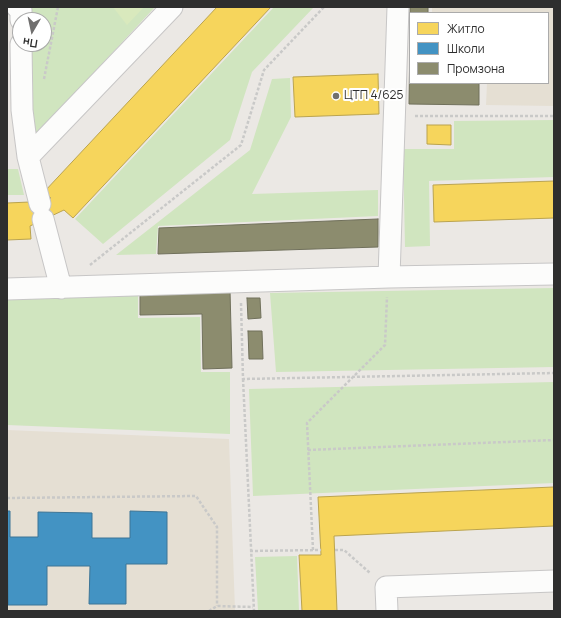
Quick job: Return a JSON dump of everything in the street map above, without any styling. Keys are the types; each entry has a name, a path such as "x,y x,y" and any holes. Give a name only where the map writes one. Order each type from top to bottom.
{"lane":[{"path":"28,157 172,7"},
{"path":"388,277 398,7"},
{"path":"21,52 22,110 28,157 61,288"},
{"path":"7,289 388,277 554,274"},
{"path":"387,611 386,587 554,580"}],"path":[{"path":"86,268 241,145 264,70 324,7"},
{"path":"394,116 554,116"},
{"path":"313,550 307,423 385,345 388,277"},
{"path":"209,611 217,606 254,609 250,551 240,282"},
{"path":"243,379 554,373"},
{"path":"308,450 554,440"},
{"path":"7,498 196,496 217,527 217,606"},
{"path":"250,551 321,550"},
{"path":"334,550 344,550 386,587"}],"shaded area":[{"path":"432,7 554,7 554,106 486,105 487,84 549,84 549,12 432,12"},
{"path":"7,430 229,439 235,611 7,611"}],"green space":[{"path":"29,7 155,7 29,142 29,52 52,52 52,12 29,12"},
{"path":"113,7 144,7 127,25"},
{"path":"274,7 314,7 252,72 230,140 103,244 75,219"},
{"path":"290,78 291,117 252,194 378,190 378,216 158,226 156,254 116,255 250,150 272,79"},
{"path":"554,120 554,177 429,181 430,246 405,247 403,149 454,149 454,121"},
{"path":"7,169 18,169 24,195 7,195"},
{"path":"554,288 554,367 276,372 270,293"},
{"path":"138,293 138,318 200,317 201,372 230,372 230,434 7,425 7,298"},
{"path":"554,382 554,483 253,496 249,389"},
{"path":"297,556 299,611 258,611 255,557"}],"building: Житло":[{"path":"217,7 271,7 73,218 64,210 30,226 31,239 7,240 7,203 30,202 30,208 51,198 44,192"},
{"name":"ЦТП 4/625","path":"378,74 379,114 295,117 293,77"},
{"path":"427,125 451,125 451,145 427,144"},
{"path":"554,181 554,218 434,222 433,185"},
{"path":"554,487 554,526 334,536 337,611 302,611 299,555 321,555 318,497"}],"building: Школи":[{"path":"7,511 10,511 10,537 38,537 38,512 92,513 92,538 130,538 130,511 167,512 167,564 126,564 126,604 89,604 90,566 47,566 47,605 8,605"}],"building: Промзона":[{"path":"410,7 428,7 428,12 410,12"},
{"path":"409,84 479,84 479,105 409,104"},
{"path":"378,219 378,247 158,254 159,228"},
{"path":"230,290 232,368 203,369 202,314 140,315 140,292"},
{"path":"247,298 260,298 261,318 248,319"},
{"path":"248,331 262,331 263,359 249,359"}],"place":[{"name":"ЦТП 4/625","path":"336,96"}]}
